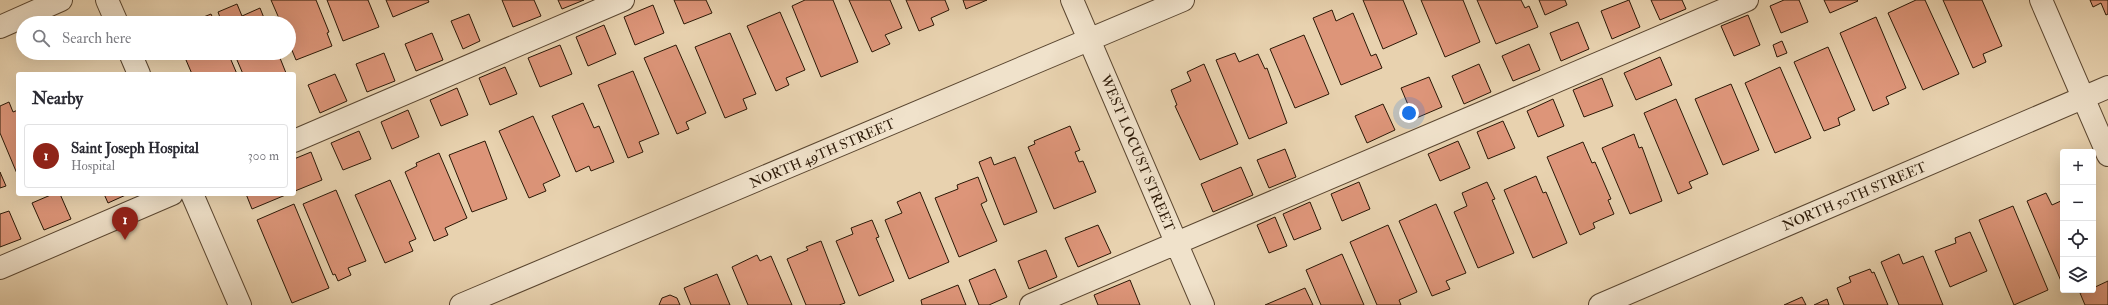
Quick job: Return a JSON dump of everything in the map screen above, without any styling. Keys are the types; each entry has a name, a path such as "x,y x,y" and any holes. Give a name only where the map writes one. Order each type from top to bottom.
{"street":[{"path":"25,16 61,0"},
{"path":"106,0 114,16"},
{"path":"296,140 623,0"},
{"name":"WEST LOCUST STREET","path":"1072,0 1203,305"},
{"name":"NORTH 49TH STREET","path":"461,305 1183,0"},
{"path":"1031,305 1747,0"},
{"path":"2041,0 2108,155"},
{"path":"0,27 16,20"},
{"path":"133,60 138,72"},
{"name":"NORTH 50TH STREET","path":"1600,305 2108,87"},
{"path":"0,268 167,196"},
{"path":"193,196 240,305"}],"building":[{"path":"271,0 316,0 329,32 327,33 332,46 296,60 296,16 278,16"},
{"path":"327,0 368,0 379,27 343,41"},
{"path":"386,0 428,0 429,2 393,17"},
{"path":"502,0 534,0 541,16 513,27"},
{"path":"558,0 584,0 562,9"},
{"path":"674,0 706,0 712,13 684,24"},
{"path":"805,0 833,0 858,62 821,77 792,6"},
{"path":"849,0 890,0 902,28 885,35 890,44 872,52"},
{"path":"906,0 945,0 949,10 931,18 934,25 919,31"},
{"path":"963,0 987,0 966,9"},
{"path":"1363,0 1403,0 1417,34 1383,49"},
{"path":"1421,0 1463,0 1480,42 1445,57"},
{"path":"1477,0 1521,0 1525,8 1529,6 1538,27 1496,44"},
{"path":"1539,0 1565,0 1567,5 1545,15"},
{"path":"1629,0 1640,27 1612,39 1601,11"},
{"path":"1651,0 1682,0 1686,9 1660,20"},
{"path":"1784,0 1799,0 1808,22 1781,33 1770,6"},
{"path":"1824,0 1857,0 1858,1 1830,13"},
{"path":"1916,0 1925,0 1959,74 1923,90 1888,13"},
{"path":"1943,0 1982,0 2002,46 1983,54 1986,62 1973,68"},
{"path":"2090,0 2108,0 2108,14 2106,15 2101,3 2093,7"},
{"path":"237,4 242,16 219,16 218,12"},
{"path":"653,5 664,33 635,45 624,17"},
{"path":"260,8 263,16 242,16"},
{"path":"1332,10 1336,21 1353,13 1371,56 1376,54 1382,68 1341,85 1313,18"},
{"path":"780,12 805,70 786,78 789,85 776,91 747,26"},
{"path":"469,14 480,41 463,49 451,21"},
{"path":"1748,15 1760,45 1734,56 1721,26"},
{"path":"1876,17 1906,88 1886,97 1889,104 1873,111 1840,33"},
{"path":"1578,22 1589,49 1561,61 1550,33"},
{"path":"604,25 616,54 588,66 576,37"},
{"path":"432,33 443,60 416,71 405,44"},
{"path":"730,33 756,94 743,99 747,109 725,118 695,47"},
{"path":"1304,35 1329,94 1295,108 1270,49"},
{"path":"1782,41 1787,53 1777,57 1773,45"},
{"path":"1529,44 1540,70 1513,81 1502,56"},
{"path":"560,45 572,74 540,87 528,58"},
{"path":"676,45 706,113 686,122 689,129 677,134 644,58"},
{"path":"1828,47 1855,110 1838,118 1840,125 1824,131 1794,62"},
{"path":"384,53 395,81 367,92 356,64"},
{"path":"1235,53 1239,62 1258,54 1265,69 1267,68 1287,123 1249,139 1216,60"},
{"path":"1660,57 1672,85 1636,100 1624,73"},
{"path":"186,60 231,60 236,72 191,72"},
{"path":"237,60 281,60 286,72 242,72"},
{"path":"1204,64 1238,144 1200,160 1175,106 1177,105 1171,90 1191,81 1187,72"},
{"path":"1479,64 1491,92 1464,104 1452,76"},
{"path":"505,67 517,94 490,105 479,78"},
{"path":"1780,67 1811,138 1775,153 1745,83"},
{"path":"633,71 659,134 639,142 643,152 628,158 598,85"},
{"path":"335,74 347,101 320,113 308,85"},
{"path":"1429,77 1442,107 1414,119 1401,88"},
{"path":"1602,78 1613,106 1584,117 1573,90"},
{"path":"1731,84 1759,150 1723,165 1695,99"},
{"path":"457,88 468,115 441,126 430,100"},
{"path":"1553,99 1564,126 1538,137 1527,111"},
{"path":"1676,99 1708,174 1689,182 1692,188 1678,194 1644,113"},
{"path":"9,102 13,112 16,111 16,171 0,133 0,106"},
{"path":"583,103 594,128 599,126 614,162 591,171 589,166 576,172 552,116"},
{"path":"1383,104 1395,130 1367,143 1355,116"},
{"path":"408,110 419,137 392,149 381,122"},
{"path":"533,116 560,176 543,184 546,191 529,198 499,131"},
{"path":"1503,121 1515,148 1488,159 1477,132"},
{"path":"1070,126 1080,150 1075,152 1079,162 1083,161 1096,192 1054,209 1028,147 1035,144 1034,141"},
{"path":"359,131 371,159 343,170 331,143"},
{"path":"1634,134 1639,148 1642,147 1662,201 1630,214 1602,148"},
{"path":"485,141 507,199 472,212 449,155"},
{"path":"1458,141 1470,168 1440,181 1428,154"},
{"path":"1583,142 1592,163 1595,162 1611,199 1608,200 1614,214 1593,223 1595,228 1580,235 1547,157"},
{"path":"1285,149 1296,177 1269,188 1257,160"},
{"path":"311,152 322,180 296,191 296,158"},
{"path":"439,153 467,218 445,228 448,235 434,241 405,172 417,166 416,163"},
{"path":"991,157 994,165 1015,157 1037,212 1004,225 979,162"},
{"path":"1241,167 1253,195 1213,212 1201,184"},
{"path":"0,172 6,186 0,188"},
{"path":"1536,176 1543,193 1546,192 1567,243 1533,258 1504,190"},
{"path":"978,177 987,201 981,204 997,241 959,257 935,198 958,189 957,185"},
{"path":"390,180 416,239 409,242 413,251 385,263 355,195"},
{"path":"1359,182 1370,209 1342,221 1331,194"},
{"path":"1487,182 1495,199 1492,200 1514,253 1478,268 1454,212 1467,206 1462,193"},
{"path":"336,190 366,261 348,268 351,275 338,281 335,274 333,275 303,204"},
{"path":"920,192 949,262 909,279 885,220 902,213 897,202"},
{"path":"2046,193 2052,205 2060,201 2060,279 2027,201"},
{"path":"48,196 61,196 71,219 44,230 32,203"},
{"path":"105,196 124,196 108,203"},
{"path":"247,196 283,196 252,209"},
{"path":"1310,202 1321,229 1294,240 1283,214"},
{"path":"294,204 329,288 292,303 257,220"},
{"path":"1436,204 1466,273 1446,281 1450,289 1432,296 1399,221"},
{"path":"2013,206 2048,290 2014,305 1979,220"},
{"path":"9,211 21,239 0,247 0,214"},
{"path":"1275,217 1287,246 1269,253 1257,225"},
{"path":"872,220 879,237 876,238 894,281 859,296 836,241 853,234 851,228"},
{"path":"1098,225 1111,253 1078,267 1065,238"},
{"path":"1388,225 1417,292 1399,300 1401,305 1377,305 1350,242"},
{"path":"1970,232 1987,271 1950,287 1935,251 1956,243 1955,238"},
{"path":"821,241 845,303 839,305 806,305 787,259 808,250 806,247"},
{"path":"1046,250 1057,277 1029,289 1018,261"},
{"path":"1342,254 1364,305 1321,305 1306,270"},
{"path":"1899,254 1903,264 1923,256 1943,305 1899,305 1881,262"},
{"path":"757,255 760,261 771,256 792,305 748,305 732,267"},
{"path":"995,269 1007,297 989,305 979,305 969,280"},
{"path":"1870,269 1872,273 1874,272 1888,305 1844,305 1837,288 1851,282 1849,277"},
{"path":"717,274 730,305 691,305 684,288"},
{"path":"1130,280 1140,305 1098,305 1094,295"},
{"path":"2108,281 2108,305 2085,305 2080,293 2096,293 2096,287"},
{"path":"958,285 966,305 922,305 921,300"},
{"path":"1305,288 1313,305 1265,305"},
{"path":"670,295 677,298 680,305 659,305 662,298"},
{"path":"1802,297 1806,305 1784,305"},
{"path":"1827,299 1829,305 1814,305"}],"place":[{"name":"Saint Joseph Hospital","path":"125,240"}]}
